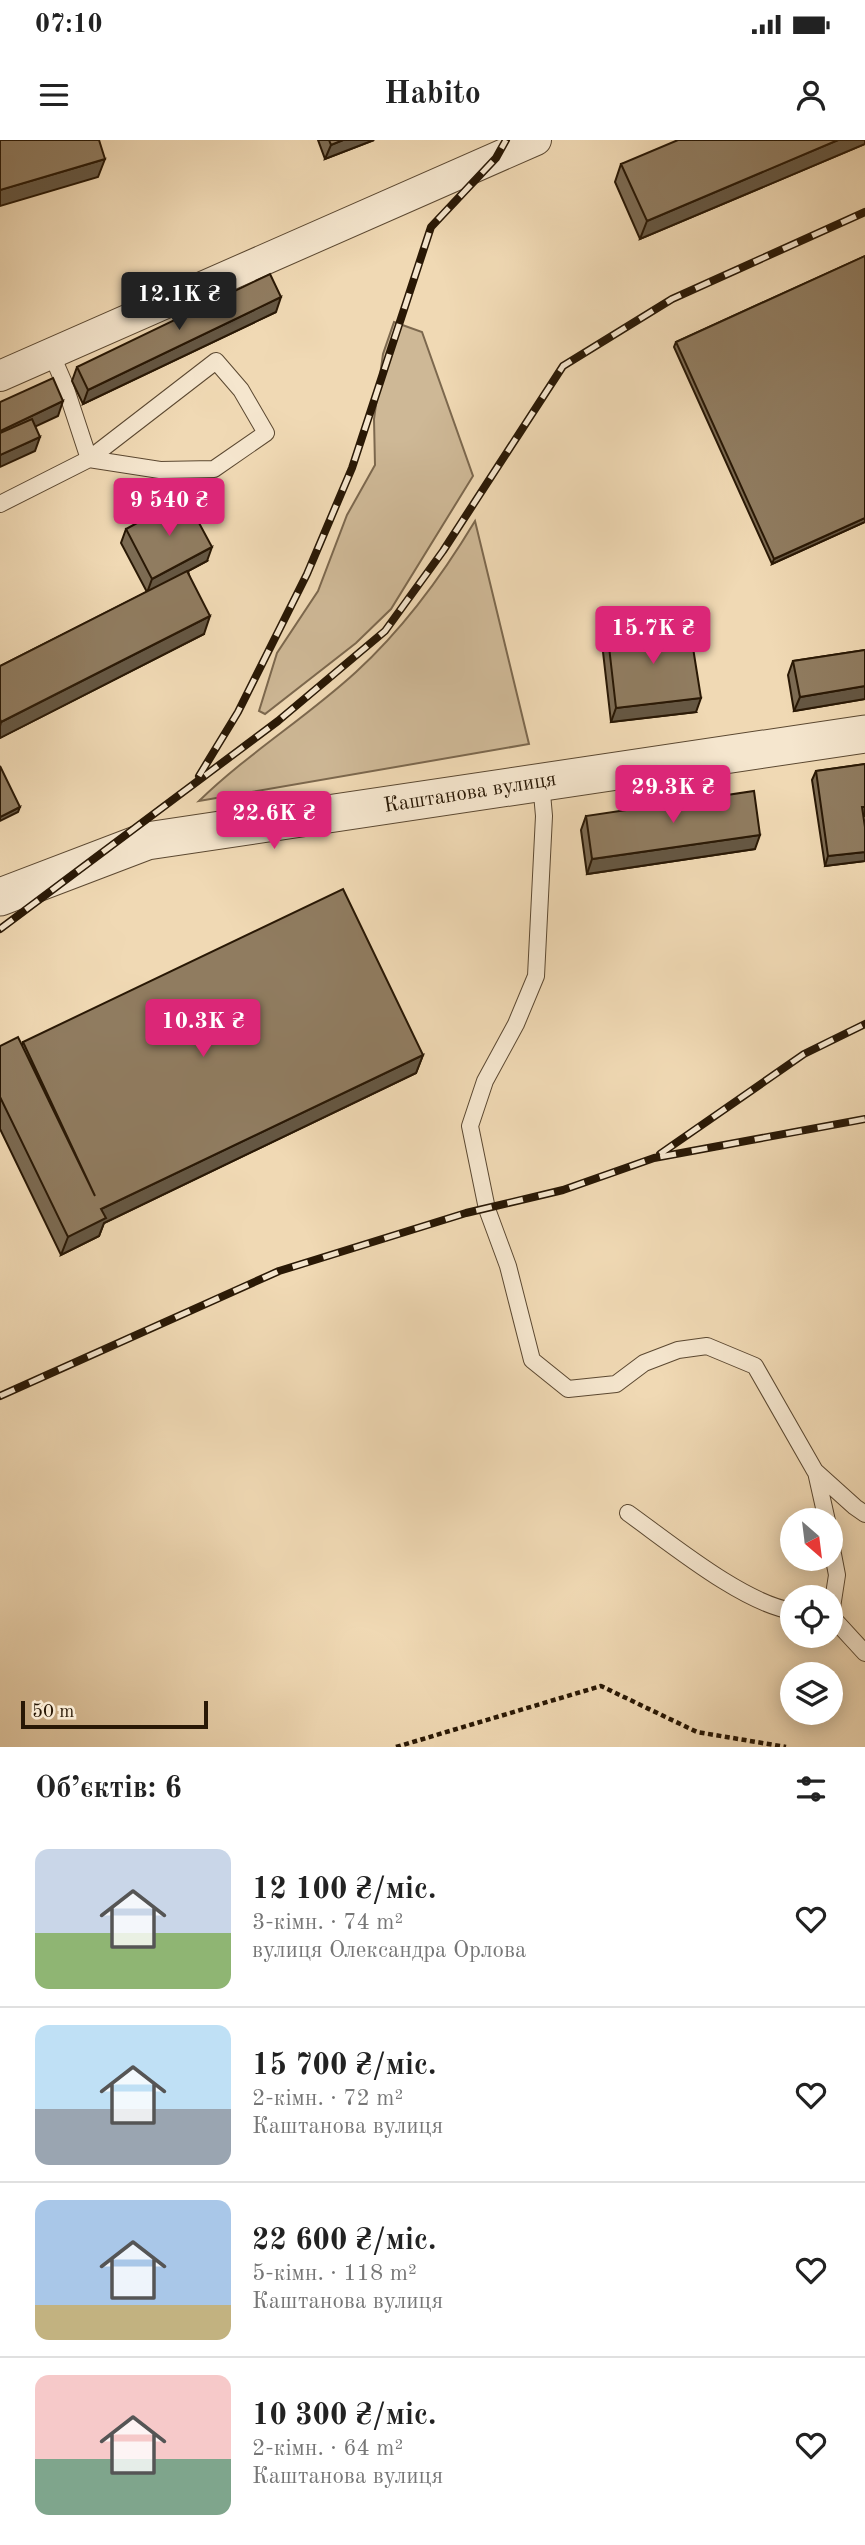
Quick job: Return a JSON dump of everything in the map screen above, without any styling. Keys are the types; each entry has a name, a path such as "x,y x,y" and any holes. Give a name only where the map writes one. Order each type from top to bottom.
{"street":[{"path":"0,376 536,140"},
{"name":"Каштанова вулиця","path":"0,897 147,841 865,734"}],"lane":[{"path":"51,354 64,383 89,460"},
{"path":"0,504 89,460 216,361 240,390 266,433 214,469 160,470 89,460"},
{"path":"541,782 544,816 536,976 516,1024 485,1081 470,1126 486,1209 508,1266 532,1360 568,1389 616,1384 644,1363 678,1350 707,1346 755,1366 816,1472 824,1508"},
{"path":"816,1472 865,1514"},
{"path":"628,1513 730,1585 780,1609"},
{"path":"843,1628 865,1653"}],"path":[{"path":"396,1747 601,1686 697,1732 786,1747"}],"shaded area":[{"path":"394,322 422,332 473,476 391,609 356,643 265,714 259,711 277,653 318,591 347,515 375,465 374,419 383,354"},
{"path":"475,521 529,744 199,801 237,767 337,689 374,655 421,601"}],"building":[{"path":"0,140 99,140 105,159 0,190"},
{"path":"329,140 343,140 331,145"},
{"path":"678,140 838,140 647,221 621,164"},
{"path":"865,256 865,518 774,559 676,342"},
{"path":"270,274 281,297 88,390 77,367"},
{"path":"53,378 63,401 0,431 0,402"},
{"path":"32,419 40,437 0,455 0,433"},
{"path":"185,497 212,547 152,579 126,529"},
{"path":"187,571 210,616 1,722 0,666"},
{"path":"607,629 690,629 701,698 616,708"},
{"path":"865,650 865,686 800,697 793,661"},
{"path":"865,764 865,807 862,807 865,852 828,856 816,771"},
{"path":"0,766 20,807 0,817"},
{"path":"754,791 760,835 592,859 586,816"},
{"path":"343,889 423,1055 101,1209 106,1218 68,1237 0,1097 0,1046 18,1037 95,1196 23,1042"}],"railway":[{"path":"199,776 238,712 307,574 352,468 431,227 496,158 506,140"},
{"path":"0,929 278,721 385,631 443,551 563,366 672,299 865,212"},
{"path":"660,1154 804,1054 865,1024"},
{"path":"0,1396 279,1271 466,1213 563,1190 654,1158 865,1119"}]}
